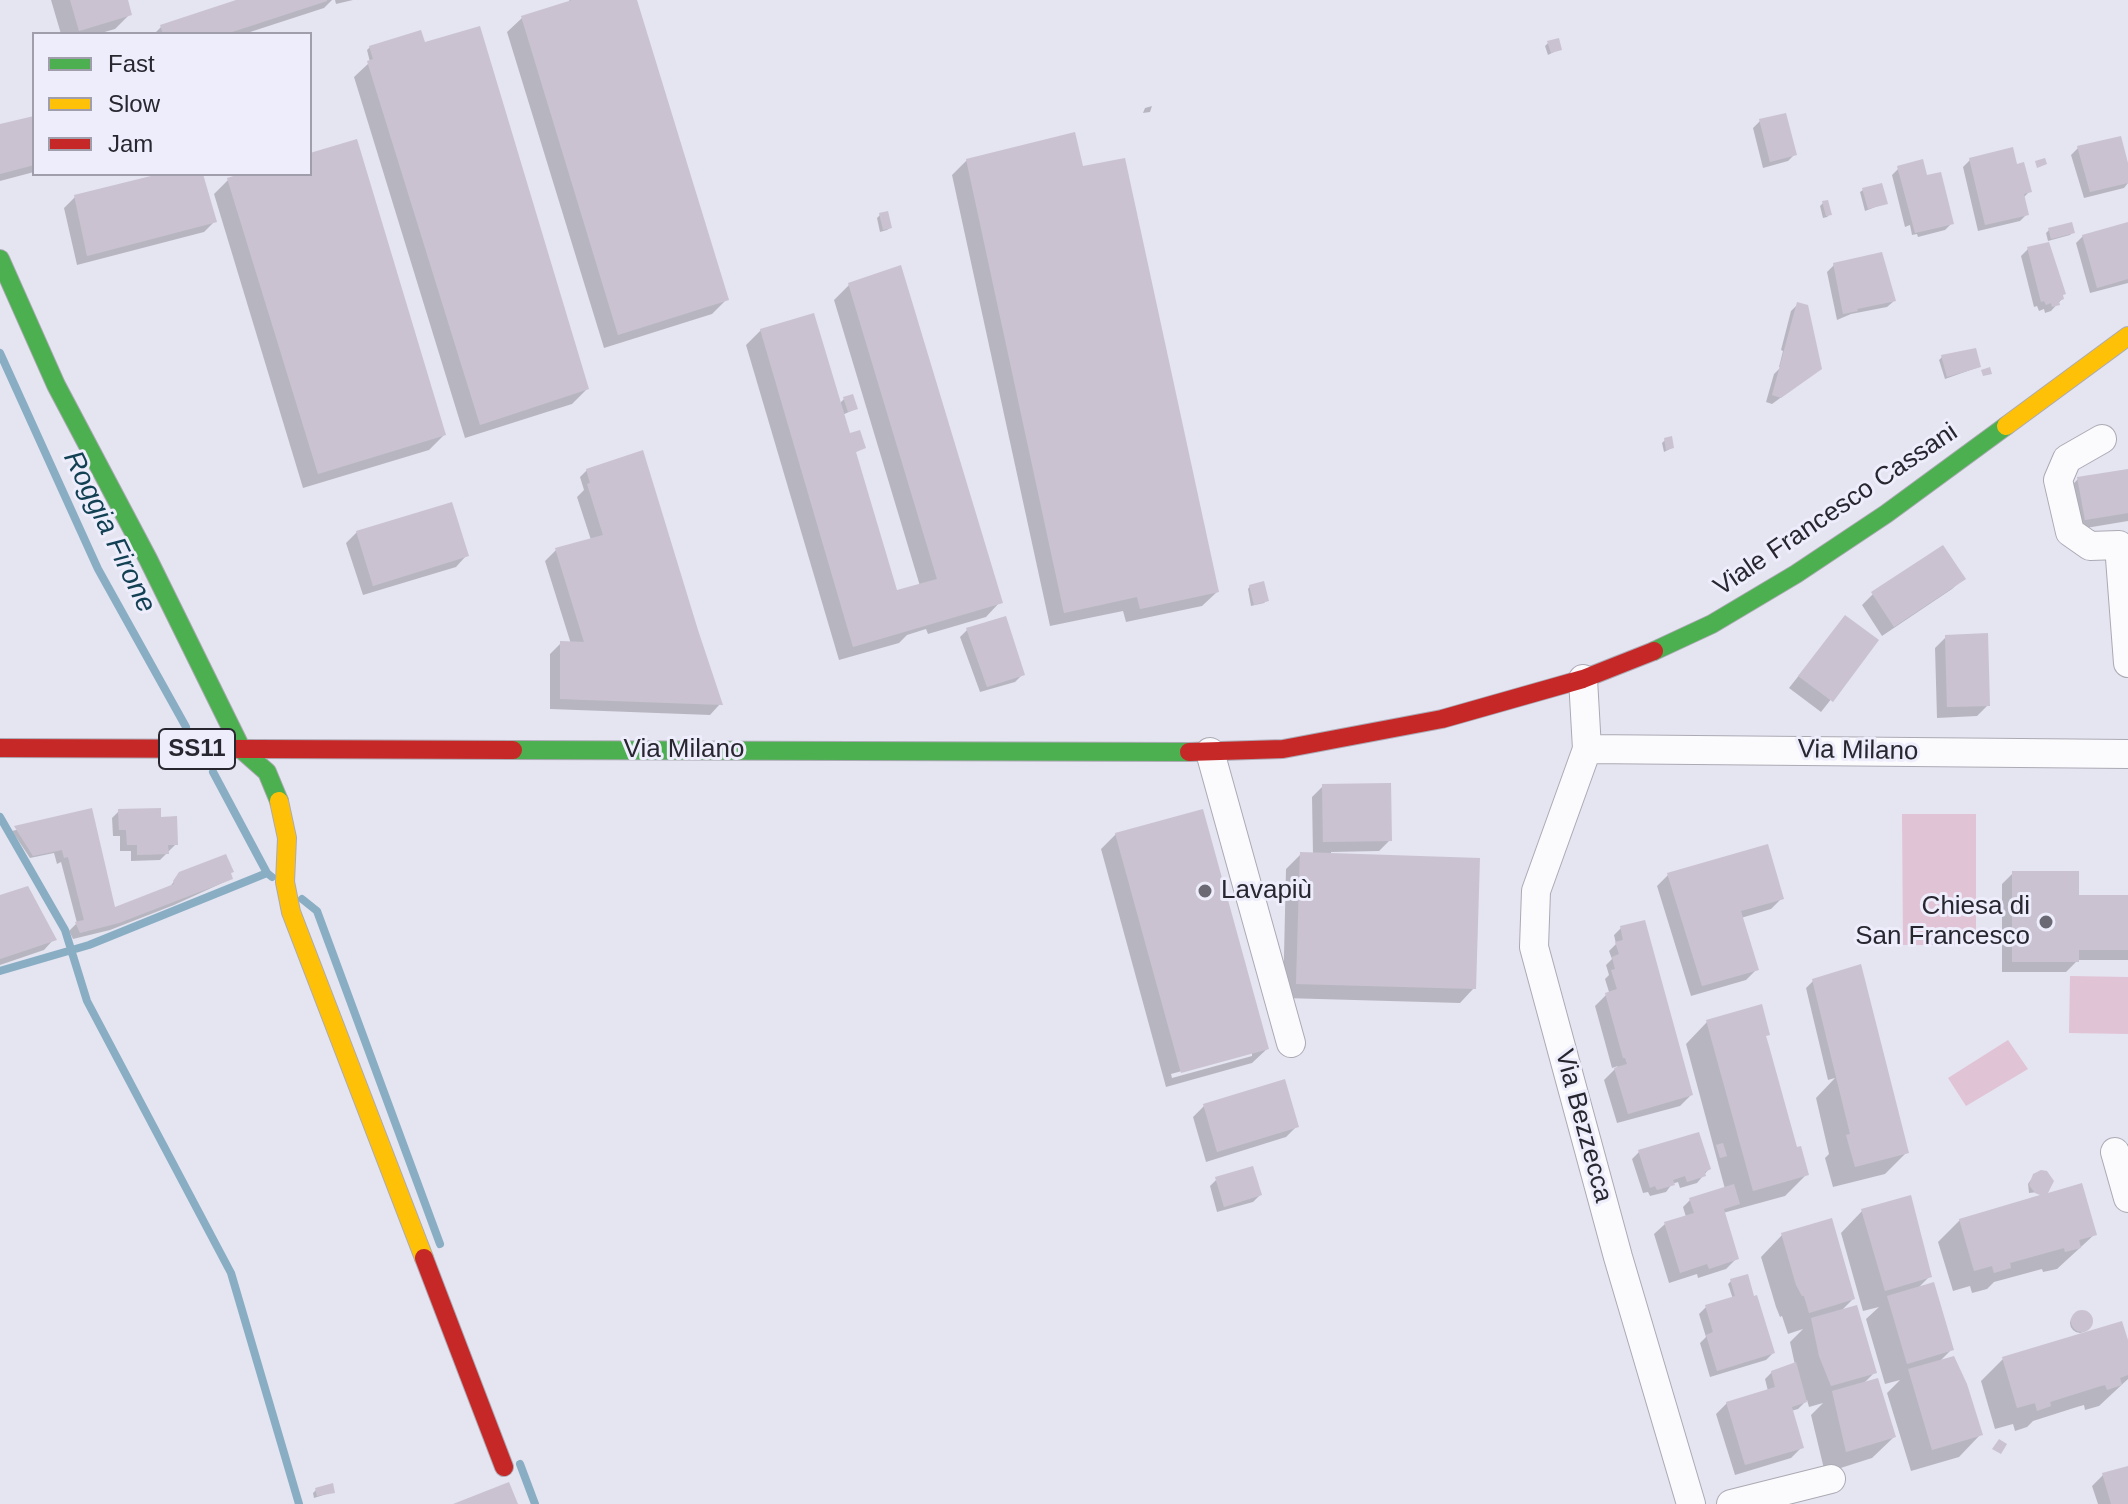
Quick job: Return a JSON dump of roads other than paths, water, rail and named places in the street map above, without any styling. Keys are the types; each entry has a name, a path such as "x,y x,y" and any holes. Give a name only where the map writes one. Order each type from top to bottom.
{"main road":[{"path":"0,259 56,385 148,559 242,750 267,772 279,800 287,838 285,882 291,912 504,1467"},
{"name":"Viale Francesco Cassani","path":"1366,734 1442,719 1583,679 1636,660 1712,624 1796,574 1886,514 2128,336"},
{"name":"Via Milano","path":"0,748 1210,752 1283,749 1366,734"}],"street":[{"path":"2102,439 2067,459 2058,480 2070,532 2090,546 2119,545 2128,663"},
{"path":"1583,679 1587,749"},
{"name":"Via Milano","path":"1587,749 2128,754"},
{"name":"Via Bezzecca","path":"1587,749 1536,891 1534,947 1618,1257 1691,1504"},
{"path":"1210,752 1291,1043"},
{"path":"2115,1152 2128,1198"},
{"path":"1731,1504 1831,1479"}],"waterway":[{"name":"Roggia Firone","path":"0,353 98,569 186,727"},
{"name":"Roggia Firone","path":"213,772 272,877"},
{"path":"0,817 65,930 87,1001 231,1273 299,1504"},
{"path":"0,971 89,945 267,873"},
{"path":"302,899 317,911 440,1244"},
{"path":"520,1464 535,1504"}],"place":[{"name":"Lavapiù","path":"1205,891"},
{"name":"Chiesa di San Francesco","path":"2046,922"}]}
